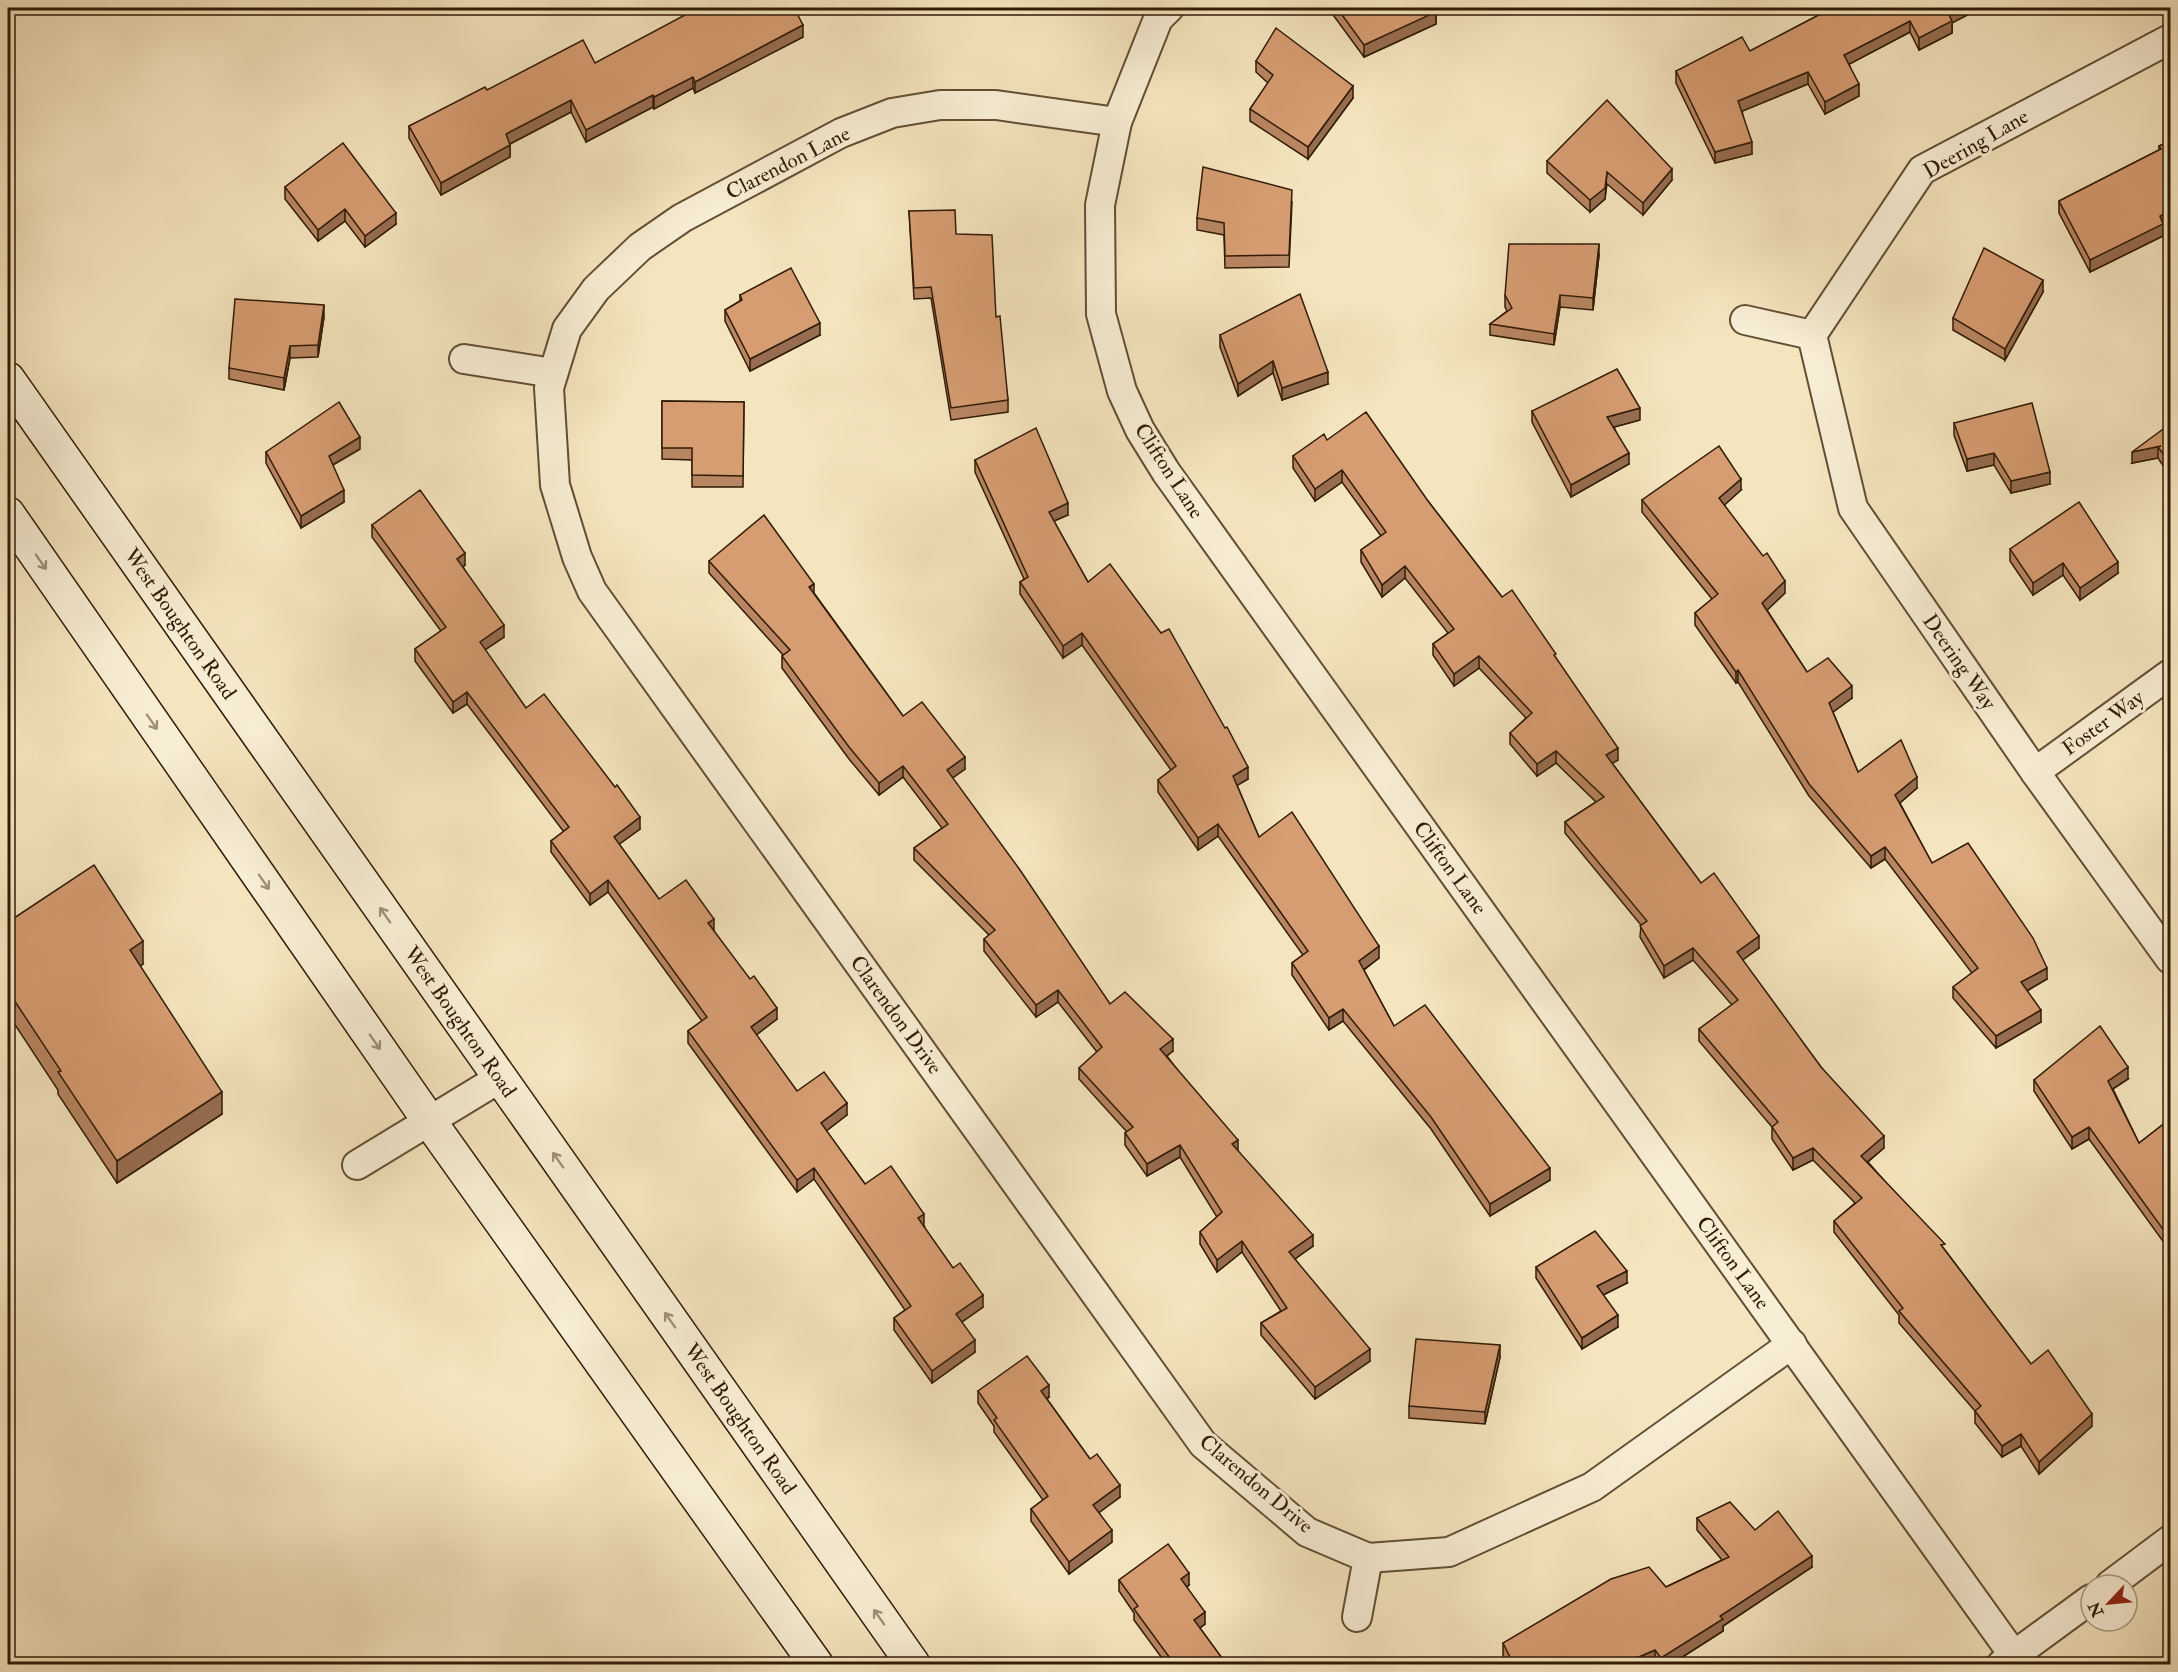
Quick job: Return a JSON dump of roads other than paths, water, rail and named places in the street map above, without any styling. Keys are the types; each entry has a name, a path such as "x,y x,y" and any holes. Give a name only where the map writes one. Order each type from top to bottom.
{"main road":[{"name":"West Boughton Road","path":"8,379 913,1665"},
{"path":"8,514 430,1122 816,1665"}],"street":[{"name":"Clifton Lane","path":"1169,8 1158,19 1117,122 1100,205 1101,314 1122,391 1140,430 1166,472 1792,1344 2012,1662"},
{"name":"Deering Lane","path":"1812,335 1922,170 2170,39"},
{"name":"Clarendon Lane","path":"551,381 567,329 596,289 640,247 682,218 841,133 892,114 940,105 996,105 1117,122"},
{"path":"1745,320 1812,335"},
{"name":"Deering Way","path":"1812,335 1852,508 2035,772 2170,959"},
{"path":"464,359 551,381"},
{"name":"Clarendon Drive","path":"551,381 555,485 577,557 592,591 1203,1444 1307,1532 1368,1558 1449,1552 1592,1487 1792,1344"},
{"name":"Foster Way","path":"2035,772 2170,674"},
{"path":"357,1165 500,1078"},
{"path":"2126,1573 2170,1540"},
{"path":"1357,1617 1368,1558"},
{"path":"2012,1662 2079,1609"}]}
